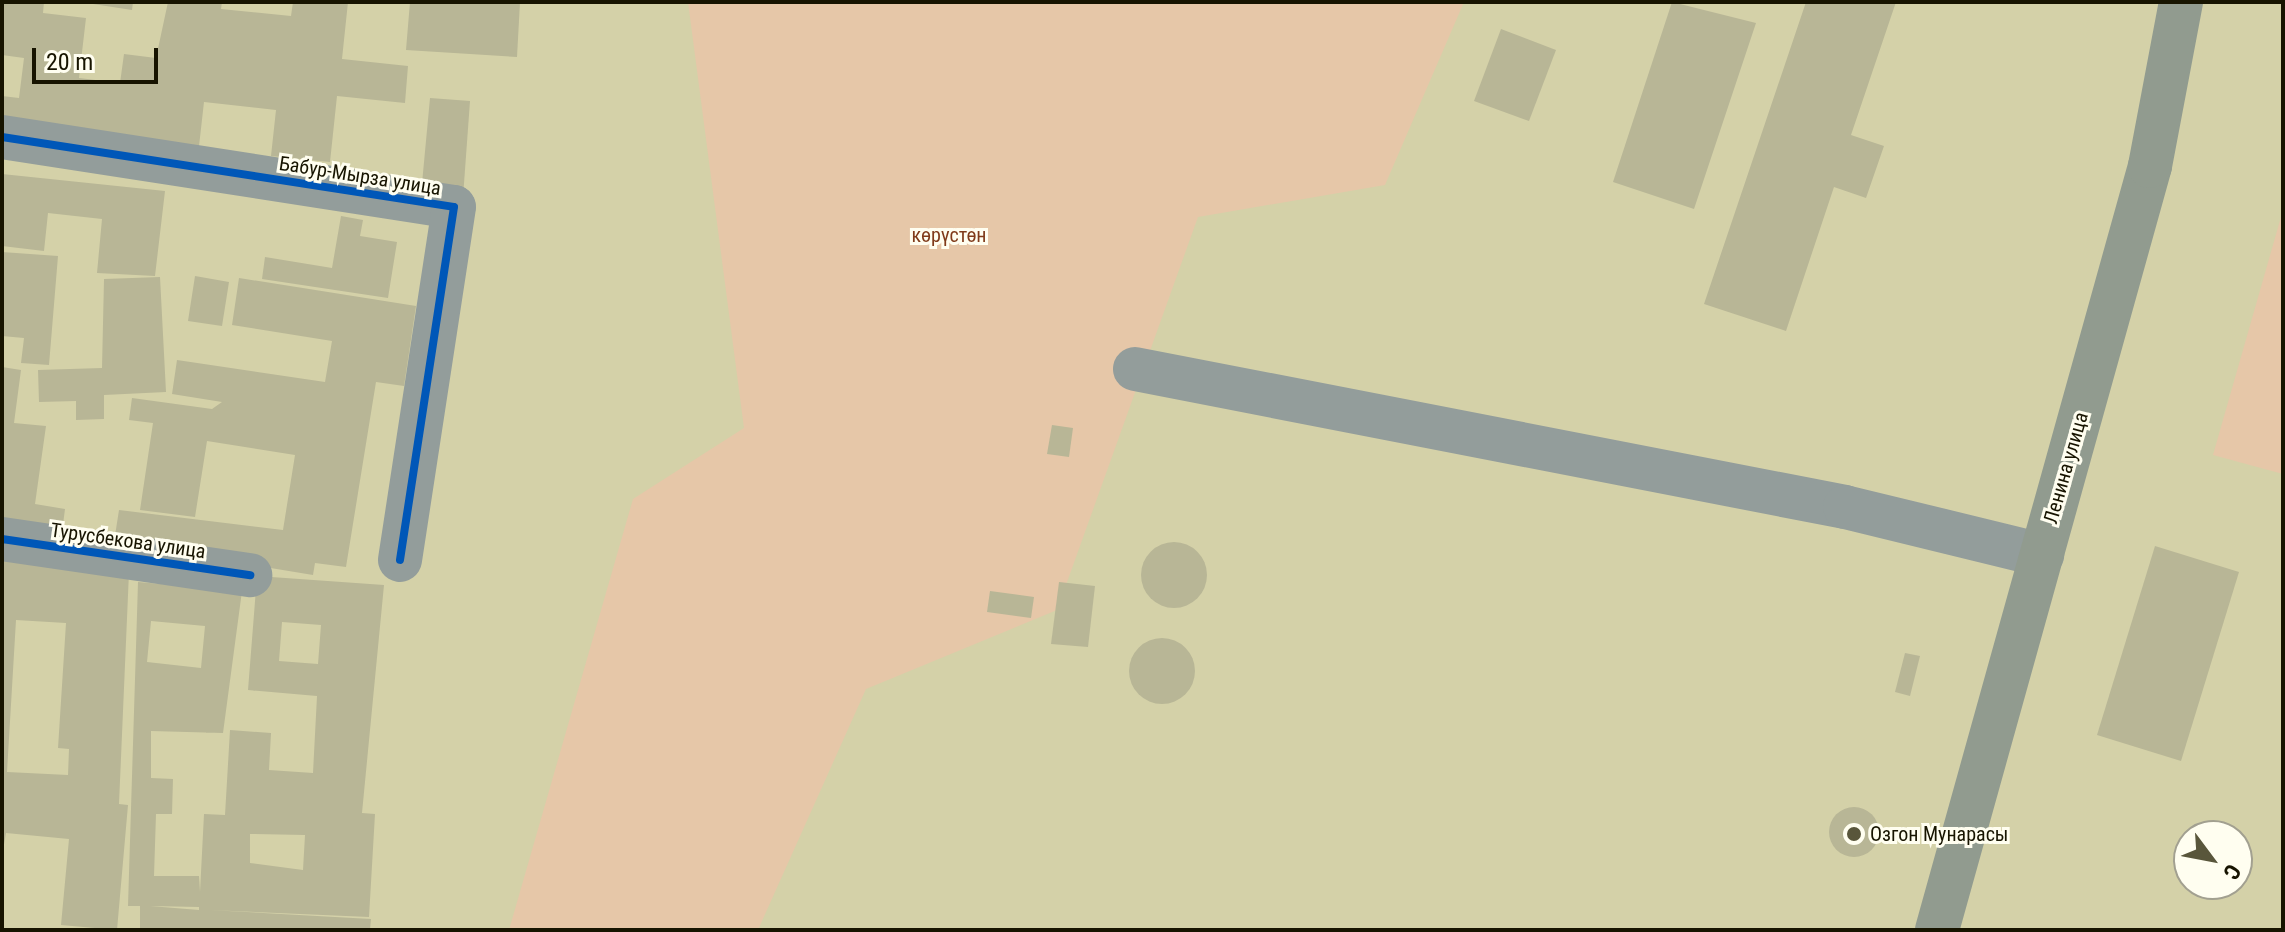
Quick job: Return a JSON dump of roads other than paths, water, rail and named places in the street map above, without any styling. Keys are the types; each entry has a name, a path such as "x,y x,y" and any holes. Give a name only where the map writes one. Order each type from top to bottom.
{"main road":[{"name":"Ленина улица","path":"1937,930 2150,166 2181,2"}],"street":[{"name":"Бабур-Мырза улица","path":"2,137 454,207 400,560"},
{"path":"1135,369 1845,507 2042,555"},
{"name":"Турусбекова улица","path":"2,539 250,575"}],"place":[{"name":"Озгон Мунарасы","path":"1854,834"}],"park label":[{"name":"көрүстөн","path":"949,235"}]}
